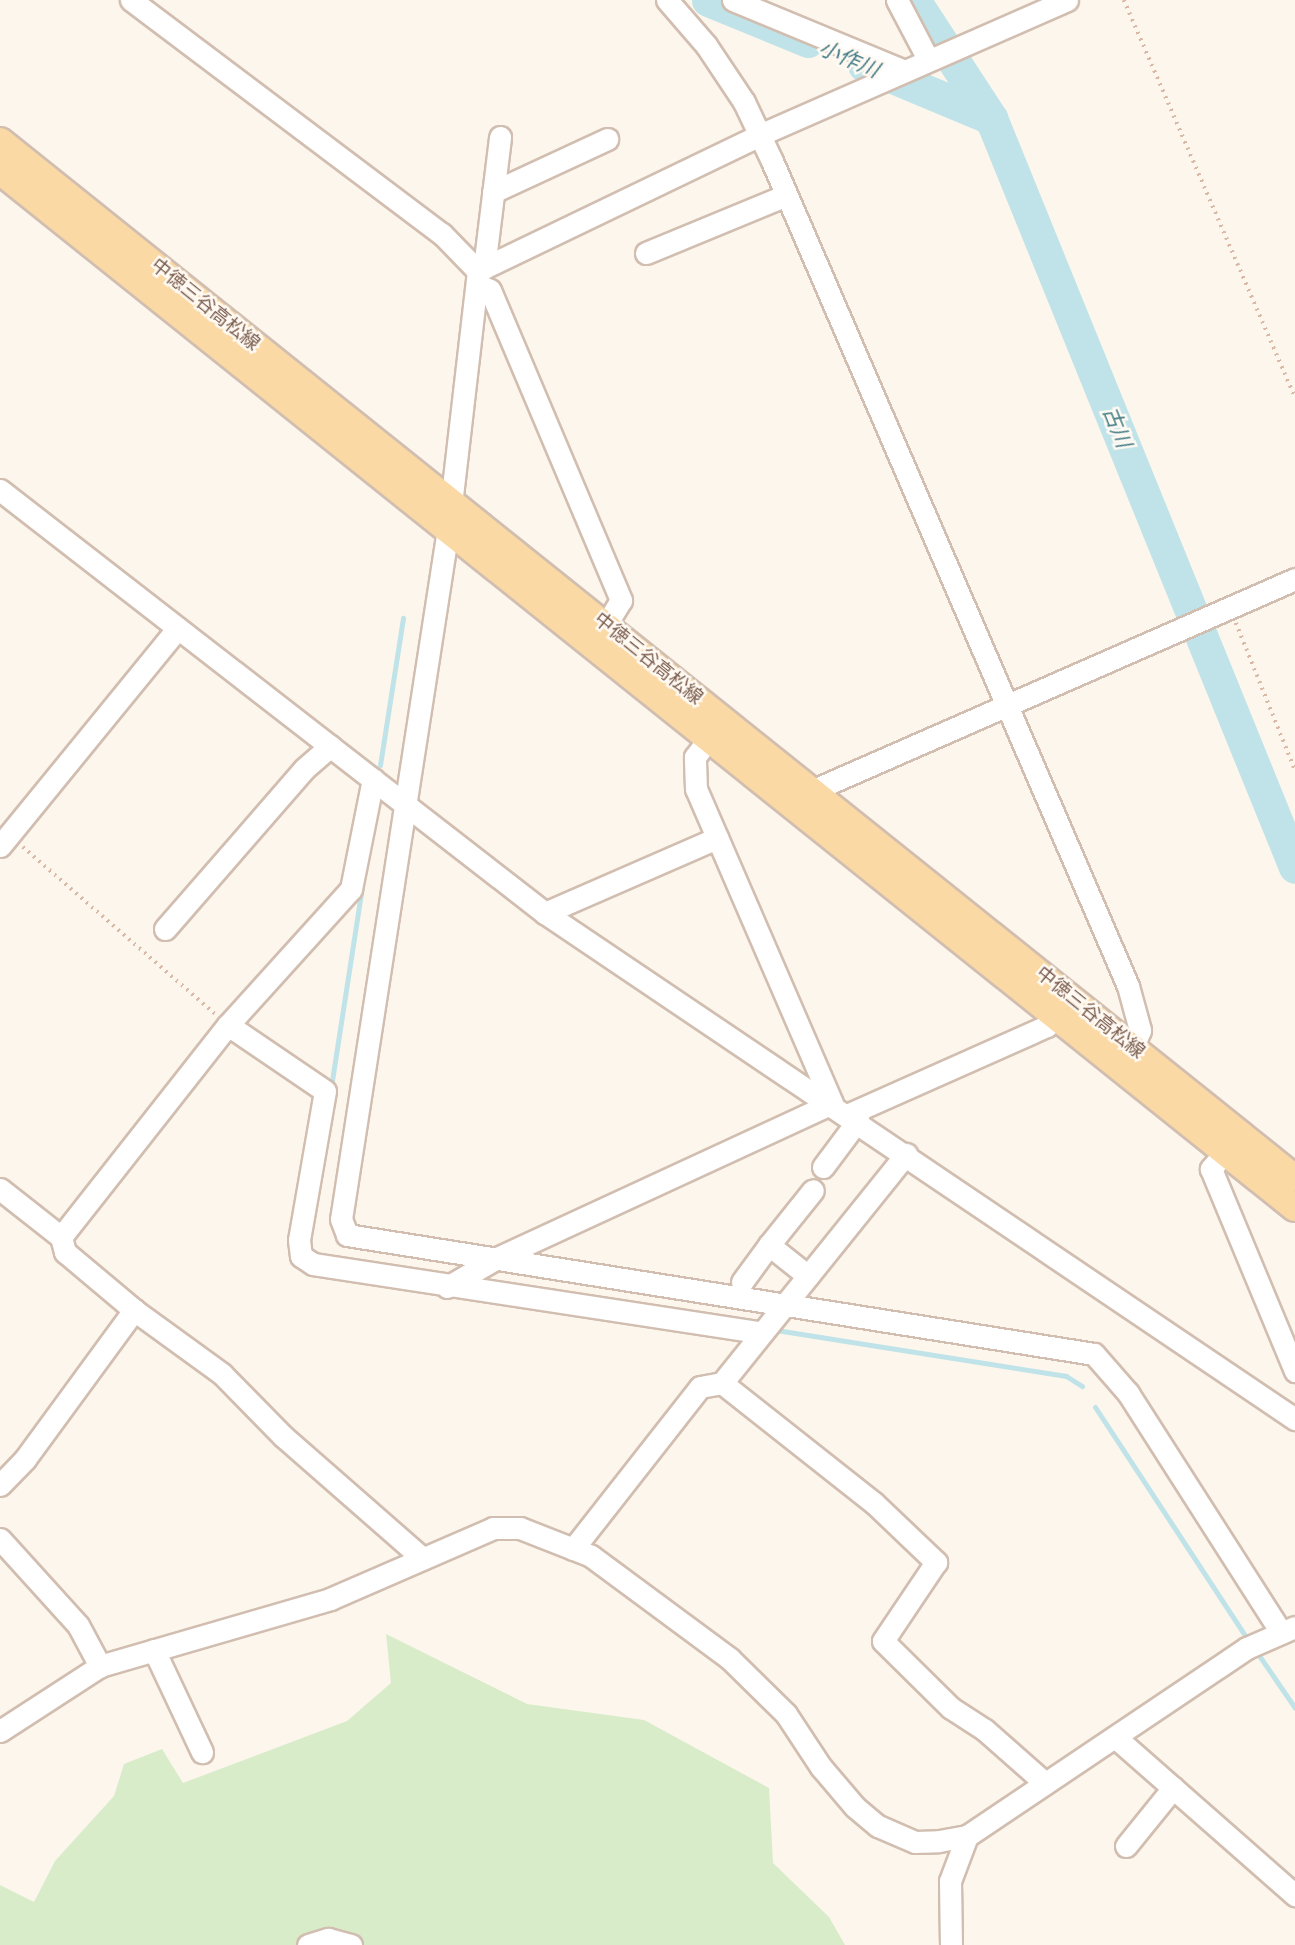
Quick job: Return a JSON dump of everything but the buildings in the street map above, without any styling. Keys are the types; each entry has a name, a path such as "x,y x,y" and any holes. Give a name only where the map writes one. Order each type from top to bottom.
{"main road":[{"name":"中徳三谷高松線","path":"0,141 448,529 600,635"},
{"name":"中徳三谷高松線","path":"0,171 49,182 451,500 600,635 716,729 789,801 1056,1015 1129,1059"},
{"name":"中徳三谷高松線","path":"716,729 813,790 1129,1059 1233,1143 1295,1208"},
{"name":"中徳三谷高松線","path":"1233,1143 1295,1178"}],"street":[{"path":"131,0 442,234 480,274 490,290 621,600 600,635"},
{"path":"667,0 706,45 744,102 787,195 1128,986 1140,1030 1129,1059"},
{"path":"733,0 895,76"},
{"path":"897,0 931,58"},
{"path":"480,274 760,135 1067,0"},
{"path":"0,1731 100,1666 330,1599 493,1528 520,1528 573,1549 621,1576 729,1658 786,1714 821,1767 855,1807 878,1826 915,1842 967,1836 1247,1648 1288,1629 1128,1393 1094,1354 787,1302 347,1235 341,1219 408,806 500,137"},
{"path":"493,192 607,139"},
{"path":"646,253 787,195"},
{"path":"0,490 545,913 846,1113 1295,1419"},
{"path":"789,801 1295,579"},
{"path":"4,840 178,628"},
{"path":"716,729 695,757 696,789 846,1113 823,1167"},
{"path":"165,929 304,769 330,746"},
{"path":"61,1237 228,1025 351,889 373,779"},
{"path":"545,913 717,838"},
{"path":"447,1287 497,1258 1047,1026 1056,1015"},
{"path":"228,1025 325,1091 299,1240 301,1256 313,1264 447,1287 762,1333"},
{"path":"1233,1143 1211,1169 1295,1371"},
{"path":"573,1549 700,1387 722,1383 906,1154"},
{"path":"0,1189 61,1237 65,1252 134,1310 222,1374 284,1437 422,1559"},
{"path":"741,1282 813,1189"},
{"path":"769,1245 808,1276"},
{"path":"0,1485 25,1459 134,1310"},
{"path":"722,1383 874,1503 936,1562 883,1641 951,1708 985,1730 1045,1783"},
{"path":"0,1539 78,1625 100,1666"},
{"path":"154,1650 202,1752"},
{"path":"1115,1737 1295,1895"},
{"path":"1126,1846 1173,1788"},
{"path":"951,1945 950,1881 967,1836"},
{"path":"308,1945 328,1939 351,1945"}],"path":[{"path":"1124,0 1295,398"},
{"path":"1225,610 1295,770"},
{"path":"4,840 228,1025"}],"green space":[{"path":"386,1634 527,1704 644,1720 769,1788 773,1863 829,1917 845,1945 0,1945 0,1885 34,1902 55,1861 114,1796 124,1764 162,1749 183,1783 347,1721 391,1683"}],"waterway":[{"name":"小作川","path":"708,0 808,41"},
{"name":"古川","path":"914,0 991,118 1295,867"},
{"name":"小作川","path":"864,65 991,118"},
{"path":"380,765 403,618"},
{"path":"331,1087 362,886"},
{"path":"776,1330 1066,1376 1082,1386"},
{"path":"1095,1407 1247,1638"},
{"path":"1256,1651 1295,1708"}]}
